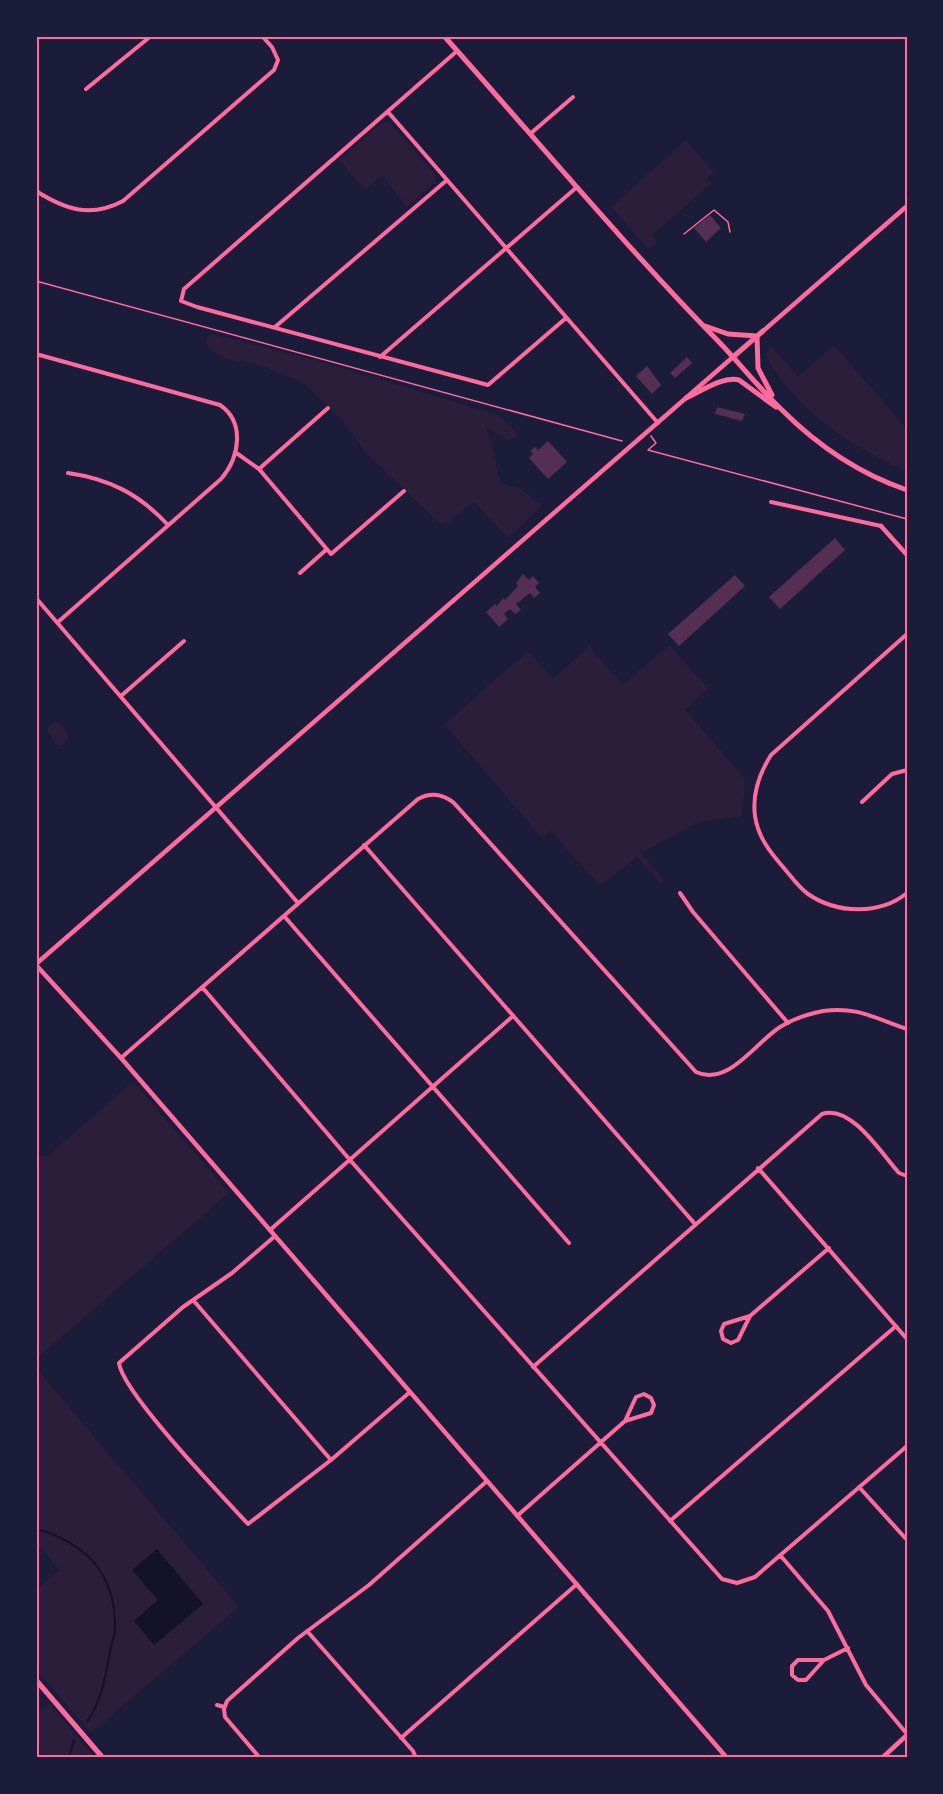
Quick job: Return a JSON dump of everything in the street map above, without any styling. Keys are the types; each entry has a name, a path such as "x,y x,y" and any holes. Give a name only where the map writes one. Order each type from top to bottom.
{"main road":[{"path":"444,36 577,187 780,409 813,439 839,456 870,474 907,490"},
{"path":"702,325 728,334 757,336"},
{"path":"733,357 763,331"},
{"path":"757,336 758,368 780,409"},
{"path":"686,398 722,381 733,379 739,380 780,409"},
{"path":"36,1680 103,1758"}],"street":[{"path":"86,89 151,36"},
{"path":"36,191 57,205 82,212 109,209 123,201 273,70 278,60 262,36"},
{"path":"458,51 184,289 180,298 183,303 488,386 567,318"},
{"path":"530,134 573,97"},
{"path":"388,112 658,423"},
{"path":"275,327 447,180"},
{"path":"380,357 577,187"},
{"path":"763,331 907,206"},
{"path":"36,354 220,405 229,411 238,430 235,452 227,472 221,479 58,622"},
{"path":"727,1758 121,1058 36,965 733,357"},
{"path":"259,469 328,408"},
{"path":"235,452 259,469 331,554 404,491"},
{"path":"68,473 98,477 122,487 143,500 168,525"},
{"path":"771,502 881,526 907,555"},
{"path":"300,573 327,549"},
{"path":"36,598 298,903"},
{"path":"907,634 771,755 758,778 754,804 758,830 764,843 809,894 826,902 867,909 888,905 907,893"},
{"path":"121,696 184,641"},
{"path":"862,802 892,774 907,770"},
{"path":"121,1058 418,799 436,794 454,803 696,1072 710,1076 725,1073 788,1023 805,1016 842,1010 879,1017 907,1029"},
{"path":"364,845 694,1224"},
{"path":"680,893 693,912 788,1023"},
{"path":"284,916 569,1243"},
{"path":"202,987 350,1160 718,1576 732,1582 751,1580 907,1446"},
{"path":"270,1230 513,1016"},
{"path":"533,1366 818,1116 835,1112 851,1119 899,1173 907,1176"},
{"path":"758,1168 907,1339"},
{"path":"275,1236 232,1272 193,1300 119,1363 124,1377 181,1451 248,1524 331,1460 410,1392"},
{"path":"750,1316 724,1324 721,1331 723,1339 731,1343 738,1340 750,1316 829,1248"},
{"path":"193,1300 331,1460"},
{"path":"670,1521 896,1326"},
{"path":"517,1516 625,1421 636,1397 644,1394 651,1398 654,1405 651,1413 625,1421"},
{"path":"260,1758 225,1717 224,1707 230,1697 307,1631 369,1585 487,1481"},
{"path":"859,1487 907,1540"},
{"path":"780,1555 828,1611 866,1685 907,1734 882,1758"},
{"path":"401,1738 577,1584"},
{"path":"307,1631 416,1758"},
{"path":"824,1660 798,1660 792,1666 792,1675 798,1680 806,1680 824,1660 848,1648"},
{"path":"217,1705 224,1707"}],"lane":[{"path":"684,234 714,210 728,222 730,232"}],"path":[{"path":"36,281 622,441"},
{"path":"647,432 656,442 648,450 907,519"}],"shaded area":[{"path":"389,122 436,175 435,183 407,207 382,176 365,190 339,160 381,123"},
{"path":"686,140 714,172 707,179 717,189 711,184 652,235 657,242 648,249 611,207"},
{"path":"213,334 329,364 498,415 518,433 515,438 507,440 488,428 486,430 490,437 501,481 505,485 523,490 542,505 508,539 474,502 450,521 439,523 366,453 343,422 305,384 264,366 226,359 212,351 206,343 207,336"},
{"path":"834,345 907,429 907,469 905,471 863,449 825,424 792,393 765,355 771,346 798,376"},
{"path":"669,645 706,685 709,683 711,686 685,709 745,779 742,816 698,822 641,853 663,879 661,884 637,857 600,886 551,831 542,838 444,724 528,651 553,679 589,646 623,685"},
{"path":"54,722 59,722 68,733 67,741 61,746 54,744 55,741 48,733 48,727"},
{"path":"133,1081 229,1193 36,1359 36,1156 49,1155"},
{"path":"36,1368 239,1607 91,1733 36,1670 36,1590 59,1570 41,1548 36,1553"},
{"path":"157,1549 203,1604 154,1645 134,1621 158,1600 132,1570"},
{"path":"49,1703 95,1758 36,1758 36,1715"}],"building":[{"path":"710,215 721,228 706,242 694,228"},
{"path":"687,357 692,363 675,378 670,373"},
{"path":"647,366 661,385 652,394 636,376"},
{"path":"717,407 745,414 742,421 715,414"},
{"path":"548,441 567,462 548,479 529,458 533,454 530,451 535,447 538,450"},
{"path":"835,538 845,550 780,609 769,597"},
{"path":"523,574 529,580 533,576 539,583 535,587 540,593 534,598 530,593 516,604 521,610 515,614 510,609 504,614 508,619 499,627 486,612 509,596 518,586 516,583"},
{"path":"735,575 745,586 679,646 668,634"}],"waterway":[{"path":"36,1529 54,1535 84,1552 104,1577 110,1592 114,1609 114,1635 102,1690 87,1722"},
{"path":"69,1758 74,1740"}]}
